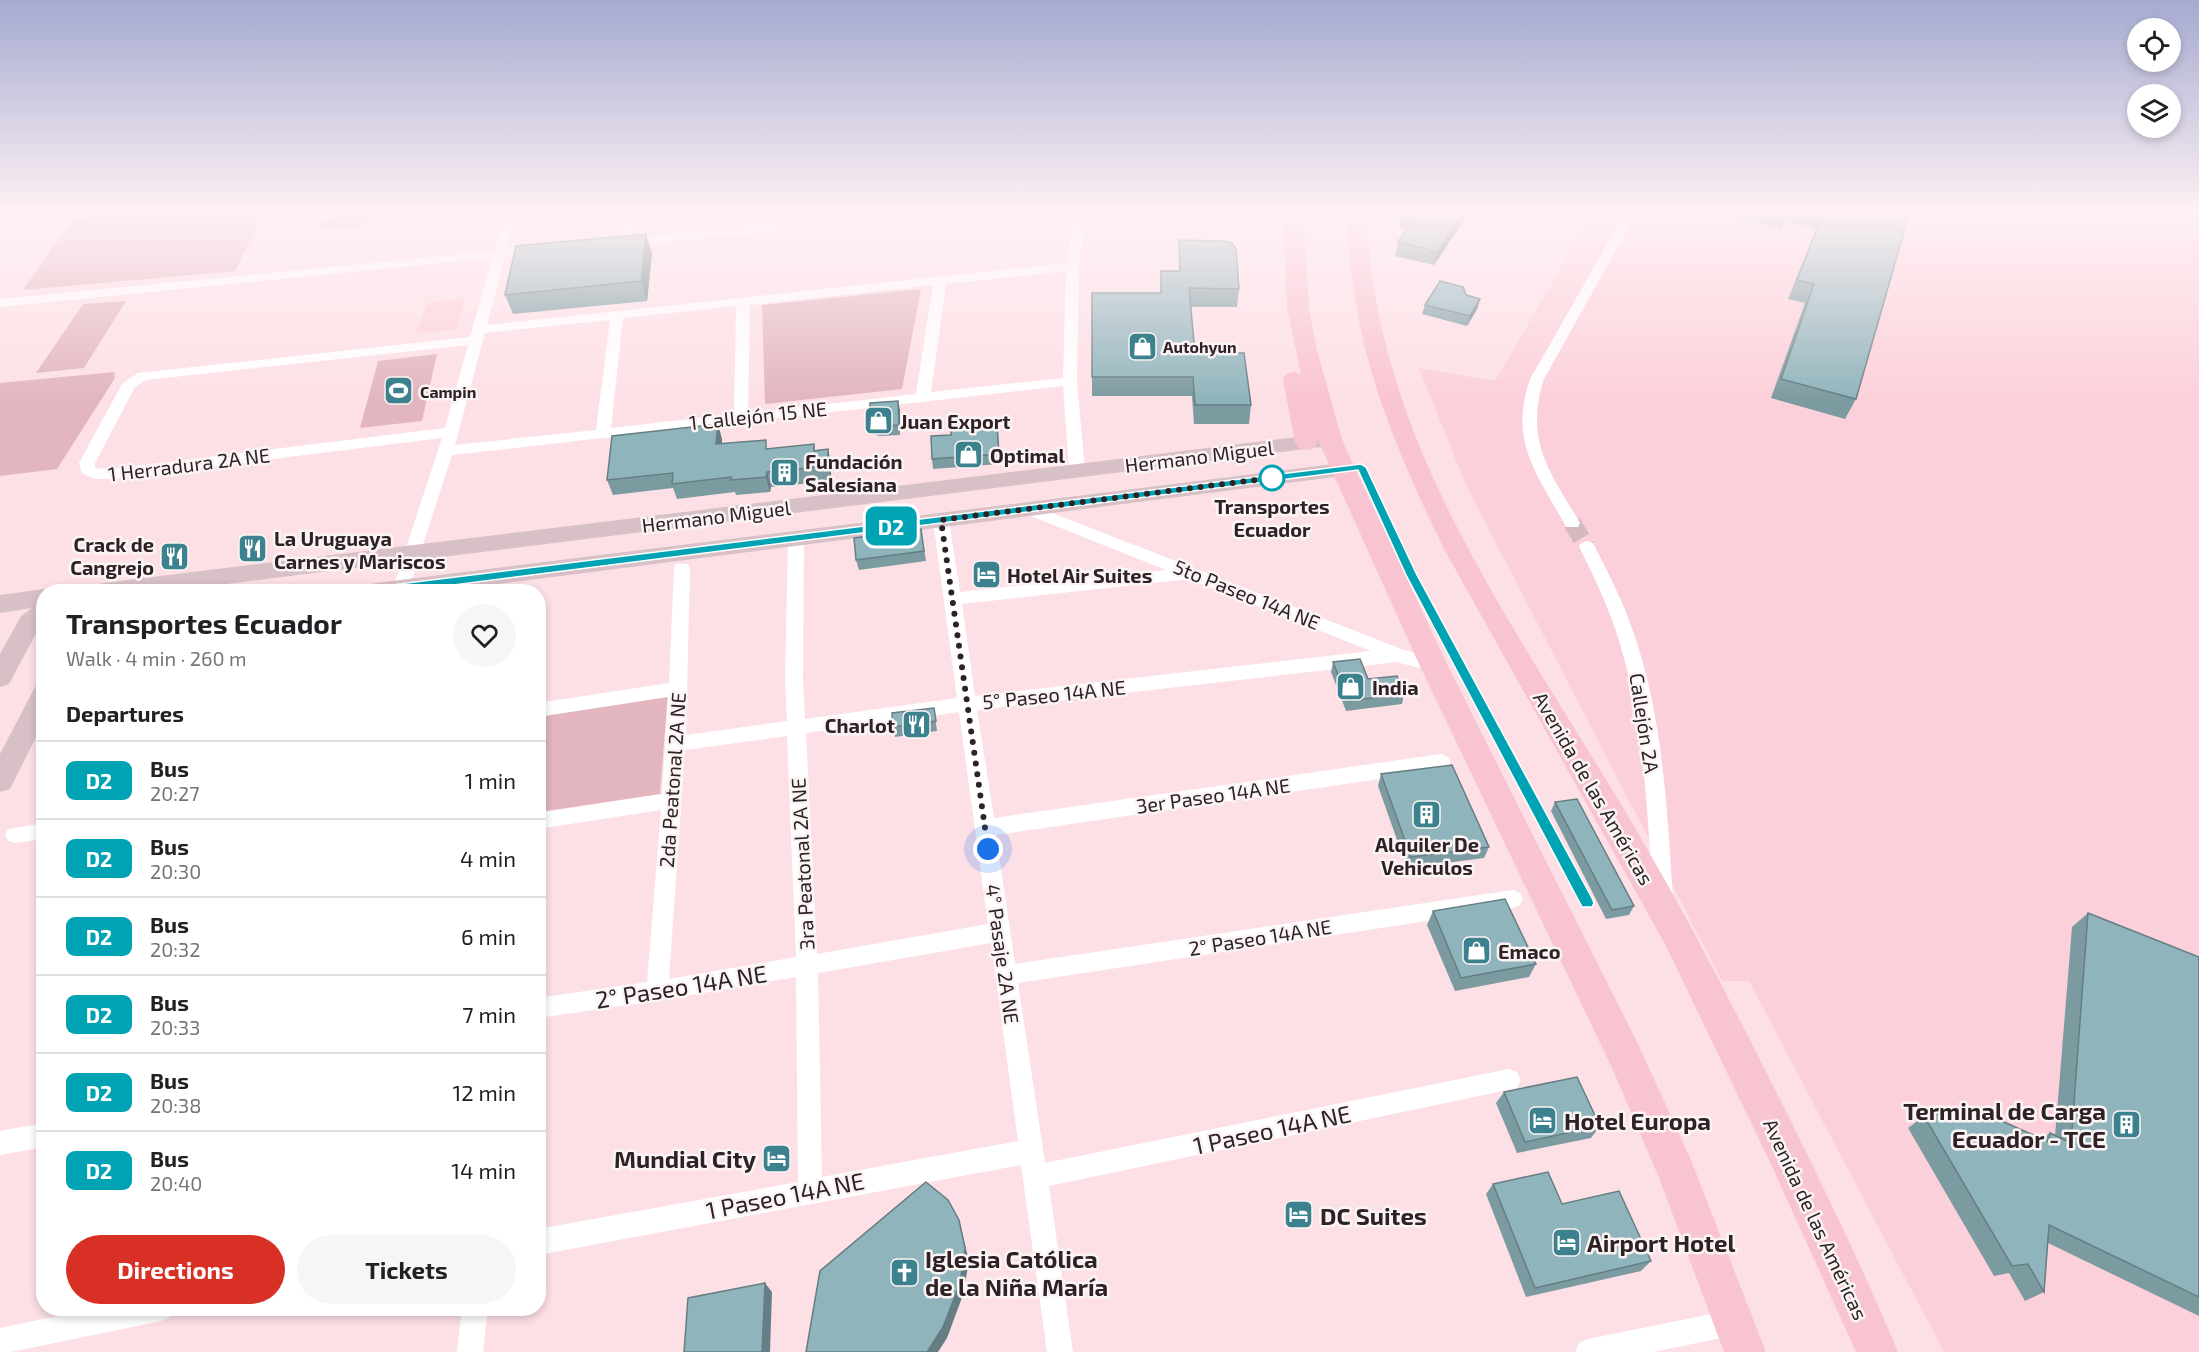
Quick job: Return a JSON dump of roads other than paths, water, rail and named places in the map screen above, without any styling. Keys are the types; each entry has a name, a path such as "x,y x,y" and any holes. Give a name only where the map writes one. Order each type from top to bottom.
{"main road":[{"path":"1295,274 1298,308 1282,315 1326,451 1625,1056 1677,1174 1740,1337"},
{"name":"Avenida de las Américas","path":"1360,274 1378,358 1396,411 1441,520 1505,638 1664,909 1762,1102 1830,1244 1877,1352"}],"street":[{"path":"0,303 294,274"},
{"path":"403,584 411,553 446,451 494,274"},
{"path":"477,335 617,315 990,274"},
{"path":"1073,274 1070,381 1077,471"},
{"path":"1572,523 1537,460 1526,426 1530,394 1596,274"},
{"path":"923,397 940,279"},
{"path":"741,417 743,301"},
{"path":"603,432 617,315"},
{"name":"1 Herradura 2A NE","path":"451,432 111,474 95,474 87,470 87,463 129,384 143,376 477,335"},
{"name":"1 Callejón 15 NE","path":"446,451 1070,381"},
{"name":"Hermano Miguel","path":"160,584 1077,471 1326,451"},
{"name":"Hermano Miguel","path":"434,584 1029,509 1326,451"},
{"name":"5to Paseo 14A NE","path":"1029,509 1398,655 1415,661 1432,662"},
{"name":"4° Pasaje 2A NE","path":"941,520 1060,1352"},
{"name":"3ra Peatonal 2A NE","path":"796,538 796,728 807,966 810,1190"},
{"name":"Callejón 2A","path":"1587,547 1617,607 1642,692 1653,756 1664,909"},
{"name":"2da Peatonal 2A NE","path":"657,991 676,744 682,568"},
{"path":"952,599 1192,572"},
{"path":"0,604 36,599"},
{"path":"0,677 30,622 36,618"},
{"name":"5° Paseo 14A NE","path":"676,744 967,704 1398,655"},
{"path":"546,709 678,689"},
{"path":"0,781 36,710"},
{"name":"3er Paseo 14A NE","path":"985,828 1441,762"},
{"path":"546,820 670,801"},
{"path":"15,835 36,832"},
{"name":"2° Paseo 14A NE","path":"1006,975 1513,899"},
{"name":"2° Paseo 14A NE","path":"546,1007 657,991 1000,932"},
{"name":"1 Paseo 14A NE","path":"1035,1177 1509,1080"},
{"path":"0,1143 36,1137"},
{"name":"1 Paseo 14A NE","path":"546,1240 1031,1151"},
{"path":"0,1341 122,1316"},
{"path":"470,1352 474,1316"},
{"path":"1588,1352 1740,1337"}],"tunnel":[{"path":"1572,523 1587,547"}],"place":[{"name":"Autohyun","path":"1142,346"},
{"name":"Campin","path":"399,391"},
{"name":"Juan Export","path":"879,421"},
{"name":"Optimal","path":"969,455"},
{"name":"Fundación Salesiana","path":"784,473"},
{"name":"Transportes Ecuador","path":"1272,478"},
{"name":"La Uruguaya Carnes y Mariscos","path":"253,549"},
{"name":"Crack de Cangrejo","path":"175,556"},
{"name":"Hotel Air Suites","path":"986,575"},
{"name":"India","path":"1351,687"},
{"name":"Charlot","path":"916,725"},
{"name":"Alquiler De Vehiculos","path":"1427,814"},
{"name":"Emaco","path":"1477,951"},
{"name":"Hotel Europa","path":"1543,1120"},
{"name":"Terminal de Carga Ecuador - TCE","path":"2127,1124"},
{"name":"Mundial City","path":"777,1158"},
{"name":"DC Suites","path":"1299,1215"},
{"name":"Airport Hotel","path":"1566,1242"},
{"name":"Iglesia Católica de la Niña María","path":"904,1272"}]}
